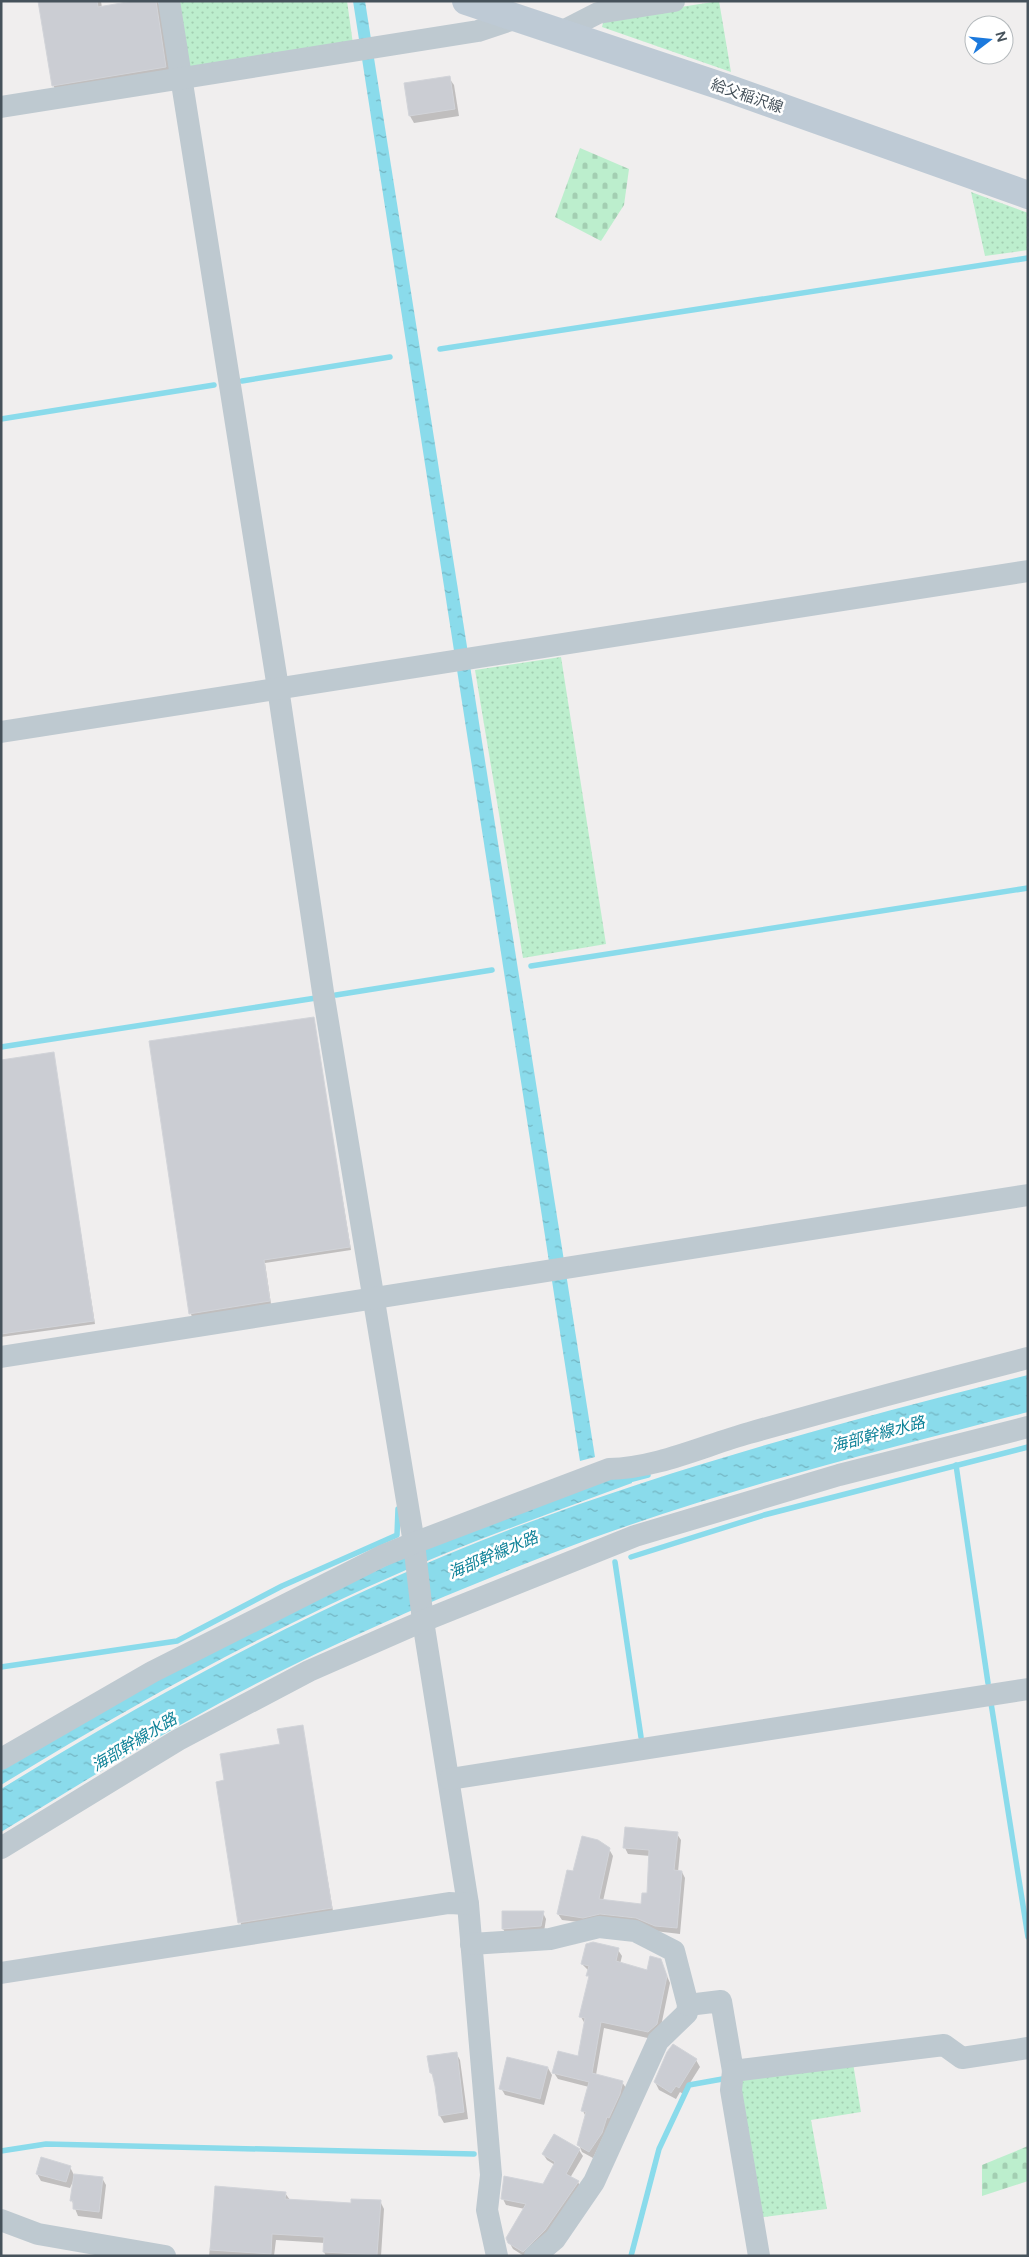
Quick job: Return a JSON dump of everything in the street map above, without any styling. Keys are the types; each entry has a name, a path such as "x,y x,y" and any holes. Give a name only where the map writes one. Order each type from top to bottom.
{"main road":[{"name":"給父稲沢線","path":"466,1 730,89 1028,195"}],"street":[{"path":"169,1 278,688 323,992 414,1545 423,1621 450,1779 468,1904 491,2175 487,2210 497,2256"},
{"path":"559,33 598,13 674,1"},
{"path":"1,107 478,31 514,18"},
{"path":"1,732 1028,572"},
{"path":"1,1357 1028,1195"},
{"path":"1,1759 152,1672 382,1556 610,1470 634,1469 716,1442 850,1404 1028,1358"},
{"path":"1,1848 178,1740 309,1671 423,1621 635,1536 839,1475 1028,1427"},
{"path":"450,1779 1028,1689"},
{"path":"1,1973 450,1903 468,1904"},
{"path":"471,1944 550,1939 599,1927 635,1931 674,1951 688,2006 687,2013 658,2041 594,2182 554,2239 535,2256"},
{"path":"688,2006 721,2001 733,2071 731,2090 759,2256"},
{"path":"733,2071 944,2045 962,2058 1028,2048"},
{"path":"1,2220 38,2234 165,2256"}],"green space":[{"path":"177,1 347,1 353,44 193,69 187,66"},
{"path":"719,1 731,72 602,27 604,19"},
{"path":"580,148 629,169 624,205 601,241 555,217"},
{"path":"971,192 1028,213 1028,250 985,256"},
{"path":"561,657 606,944 523,958 475,670"},
{"path":"853,2063 861,2112 811,2120 827,2209 757,2218 735,2089 741,2075"},
{"path":"1028,2146 1028,2181 982,2196 982,2165"}],"water":[{"path":"353,1 365,1 595,1457 580,1461"},
{"name":"海部幹線水路","path":"1028,1375 1028,1412 787,1476 667,1512 550,1554 381,1624 299,1662 190,1719 1,1832 1,1789 189,1679 319,1612 385,1582 519,1526 644,1482 835,1425"},
{"path":"631,1477 632,1483 434,1558 302,1618 149,1698 1,1785 1,1770 194,1659 398,1560 608,1478"}],"building":[{"path":"38,1 97,1 98,7 133,1 156,1 166,67 52,86"},
{"path":"450,76 455,109 409,116 404,83"},
{"path":"314,1017 350,1247 264,1260 270,1301 189,1314 149,1041"},
{"path":"54,1052 94,1321 1,1334 1,1060"},
{"path":"303,1725 332,1908 238,1923 216,1782 224,1780 220,1754 280,1744 277,1729"},
{"path":"625,1827 678,1832 674,1870 682,1871 677,1928 655,1926 636,1918 600,1914 583,1918 557,1914 567,1870 573,1871 582,1836 598,1840 610,1848 599,1899 641,1904 642,1893 647,1893 649,1850 623,1848"},
{"path":"502,1911 544,1911 541,1926 502,1929"},
{"path":"593,1942 619,1948 616,1961 647,1970 650,1956 661,1959 667,1976 657,2024 648,2032 601,2022 592,2073 623,2081 620,2094 609,2118 607,2117 602,2133 589,2152 577,2145 586,2112 581,2111 589,2082 552,2073 558,2051 578,2056 585,2018 579,2017 589,1976 586,1976 589,1966 581,1964 586,1944"},
{"path":"673,2044 697,2059 679,2088 676,2086 671,2093 654,2082 667,2052"},
{"path":"457,2052 464,2112 439,2116 435,2086 427,2056"},
{"path":"507,2057 548,2067 540,2099 499,2089"},
{"path":"554,2134 580,2149 566,2174 579,2181 545,2230 523,2252 508,2243 506,2238 526,2204 501,2199 504,2176 543,2184 555,2162 542,2154"},
{"path":"41,2157 71,2166 66,2182 36,2174"},
{"path":"74,2174 103,2177 99,2212 73,2209 73,2201 70,2201"},
{"path":"215,2186 286,2192 285,2199 351,2203 351,2199 381,2200 377,2255 323,2252 324,2237 272,2234 271,2254 210,2250"}],"waterway":[{"path":"440,349 1028,258"},
{"path":"242,381 390,357"},
{"path":"1,419 214,385"},
{"path":"531,966 1028,888"},
{"path":"336,995 492,970"},
{"path":"1,1047 316,998"},
{"path":"631,1557 764,1515 1028,1447"},
{"path":"956,1465 988,1683"},
{"path":"625,1481 648,1475"},
{"path":"1,1667 177,1641 282,1586 397,1535 398,1509"},
{"path":"615,1562 641,1737"},
{"path":"991,1703 1028,1937"},
{"path":"631,2256 659,2149 689,2085 728,2078"},
{"path":"1,2151 46,2144 474,2154"}]}
